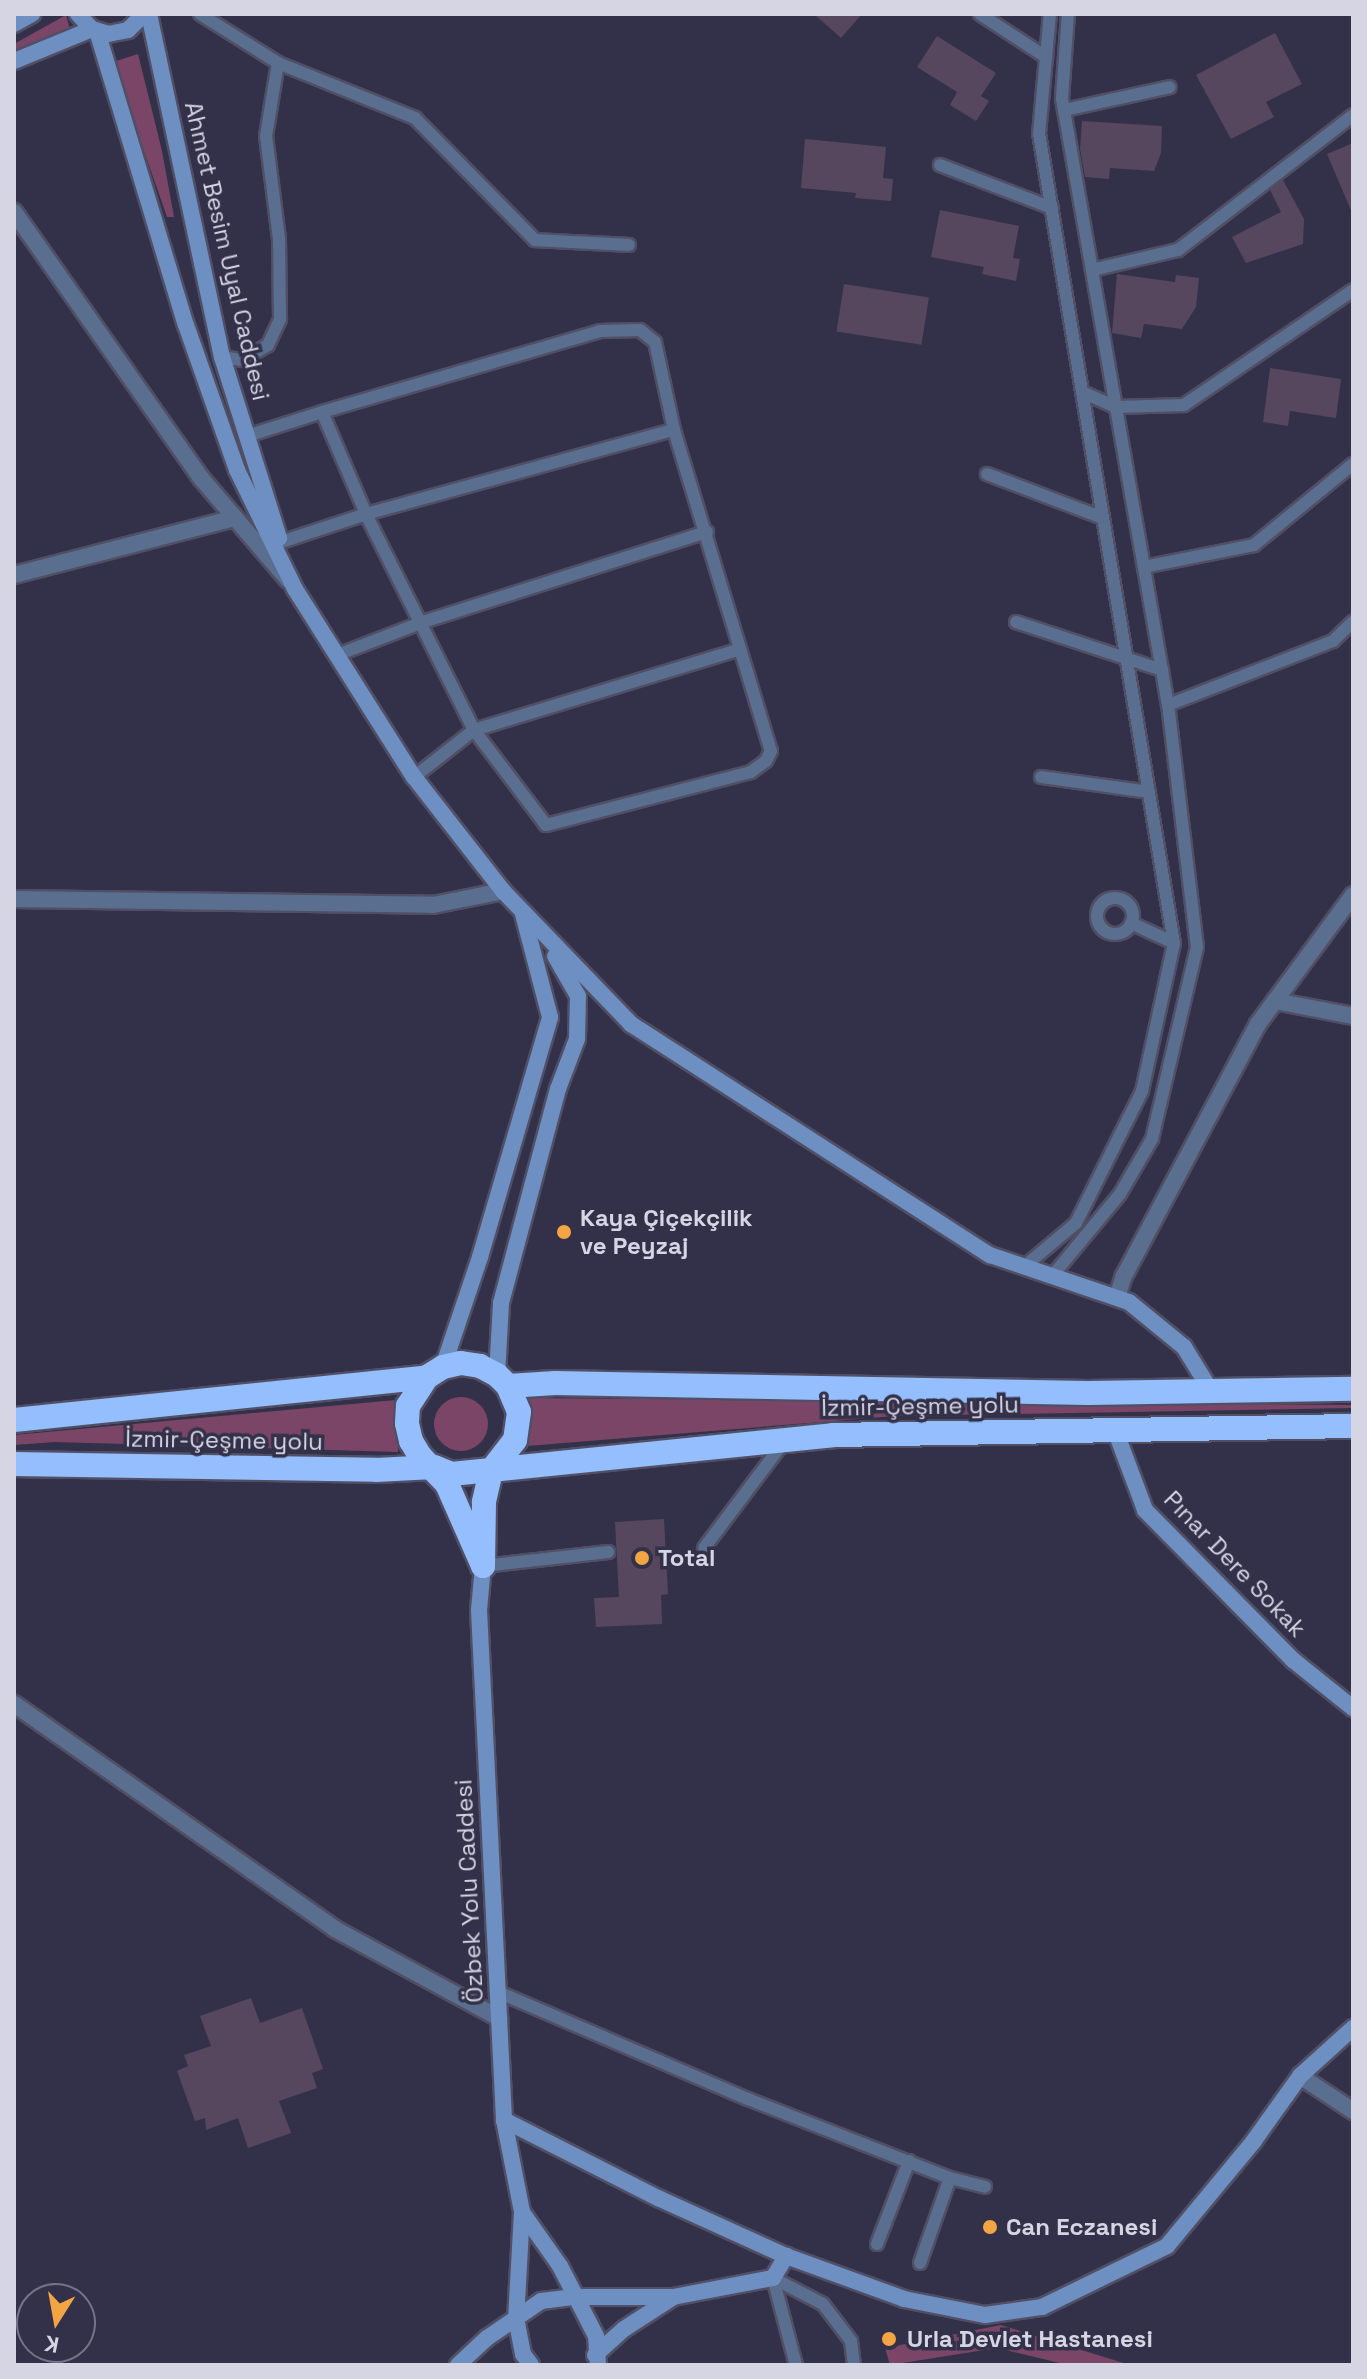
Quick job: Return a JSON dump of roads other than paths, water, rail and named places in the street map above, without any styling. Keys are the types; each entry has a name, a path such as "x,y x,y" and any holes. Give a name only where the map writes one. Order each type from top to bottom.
{"highway":[{"path":"461,1363 480,1366 502,1380 519,1412 519,1427 508,1452 491,1471 484,1502 483,1566 447,1484 415,1448 407,1423 408,1406 435,1372 461,1363"},
{"name":"İzmir-Çeşme yolu","path":"14,1420 435,1372"},
{"name":"İzmir-Çeşme yolu","path":"502,1380 931,1391 1353,1389"},
{"name":"İzmir-Çeşme yolu","path":"491,1471 833,1435 1353,1426"},
{"name":"İzmir-Çeşme yolu","path":"14,1464 376,1470 434,1467"},
{"path":"434,1467 451,1474 491,1471"}],"main road":[{"path":"14,24 32,14"},
{"path":"78,14 95,30 108,34 128,30 146,14"},
{"name":"Ahmet Besim Uyal Caddesi","path":"146,14 222,357 295,589"},
{"path":"14,61 95,30"},
{"name":"Ahmet Besim Uyal Caddesi","path":"95,30 186,325 227,441 295,589 414,777 523,913"},
{"path":"523,913 631,1024 990,1255 1129,1302 1184,1347 1211,1391"},
{"path":"435,1372 480,1257 550,1017 523,913"},
{"path":"502,1380 501,1303 558,1089 577,1039 578,996 560,963 523,913"},
{"name":"Pınar Dere Sokak","path":"1115,1430 1145,1510 1293,1660 1353,1708"},
{"name":"Özbek Yolu Caddesi","path":"483,1566 479,1610 504,2120 522,2212"},
{"path":"504,2120 658,2198 786,2256 904,2299 985,2315 1042,2307 1167,2246 1253,2142 1300,2076 1353,2028"},
{"path":"522,2212 560,2266 596,2336 595,2360"},
{"path":"522,2212 516,2318 523,2354 531,2365"},
{"path":"458,2365 487,2338 541,2301 575,2297 673,2297 773,2278 786,2256"},
{"path":"595,2360 673,2297"}],"street":[{"path":"14,212 201,478 295,589"},
{"path":"14,575 235,518"},
{"path":"14,899 433,905 503,891"},
{"path":"1117,1297 1124,1276 1258,1024 1353,895"},
{"path":"1275,1001 1353,1016"},
{"path":"14,1704 335,1929 499,2018"},
{"path":"1300,2076 1353,2111"}],"lane":[{"path":"200,14 278,63 415,118 535,240 629,245"},
{"path":"980,14 1046,57"},
{"path":"1025,1266 1076,1223 1142,1091 1174,943 1039,134 1050,14"},
{"path":"1053,1275 1120,1194 1152,1139 1197,947 1168,705 1064,110 1068,14"},
{"path":"222,357 242,360 268,345 280,319 279,239 266,136 278,63"},
{"path":"1064,110 1170,87"},
{"path":"1092,270 1178,250 1353,115"},
{"path":"940,165 1052,208"},
{"path":"1082,392 1116,407 1184,405 1353,290"},
{"path":"247,436 322,412 600,331 640,330 655,342 674,430 771,751 766,761 751,772 546,825 474,730 423,622 366,514 322,412"},
{"path":"281,542 366,514 674,430"},
{"path":"1144,567 1254,545 1353,464"},
{"path":"987,474 1103,518"},
{"path":"337,655 423,622 707,532"},
{"path":"1016,622 1162,670"},
{"path":"1168,705 1333,641 1353,622"},
{"path":"414,777 474,730 740,649"},
{"path":"1041,777 1149,792"},
{"path":"1131,923 1174,943"},
{"path":"704,1548 785,1440"},
{"path":"483,1566 608,1552"},
{"path":"498,1992 748,2099 950,2178 985,2187"},
{"path":"877,2244 909,2161"},
{"path":"920,2263 950,2178"},
{"path":"773,2278 796,2365"},
{"path":"773,2278 823,2304 851,2341 854,2365"}],"place":[{"name":"Kaya Çiçekçilik ve Peyzaj","path":"564,1232"},
{"name":"Total","path":"642,1558"},
{"name":"Can Eczanesi","path":"990,2227"},
{"name":"Urla Devlet Hastanesi","path":"889,2339"}]}
